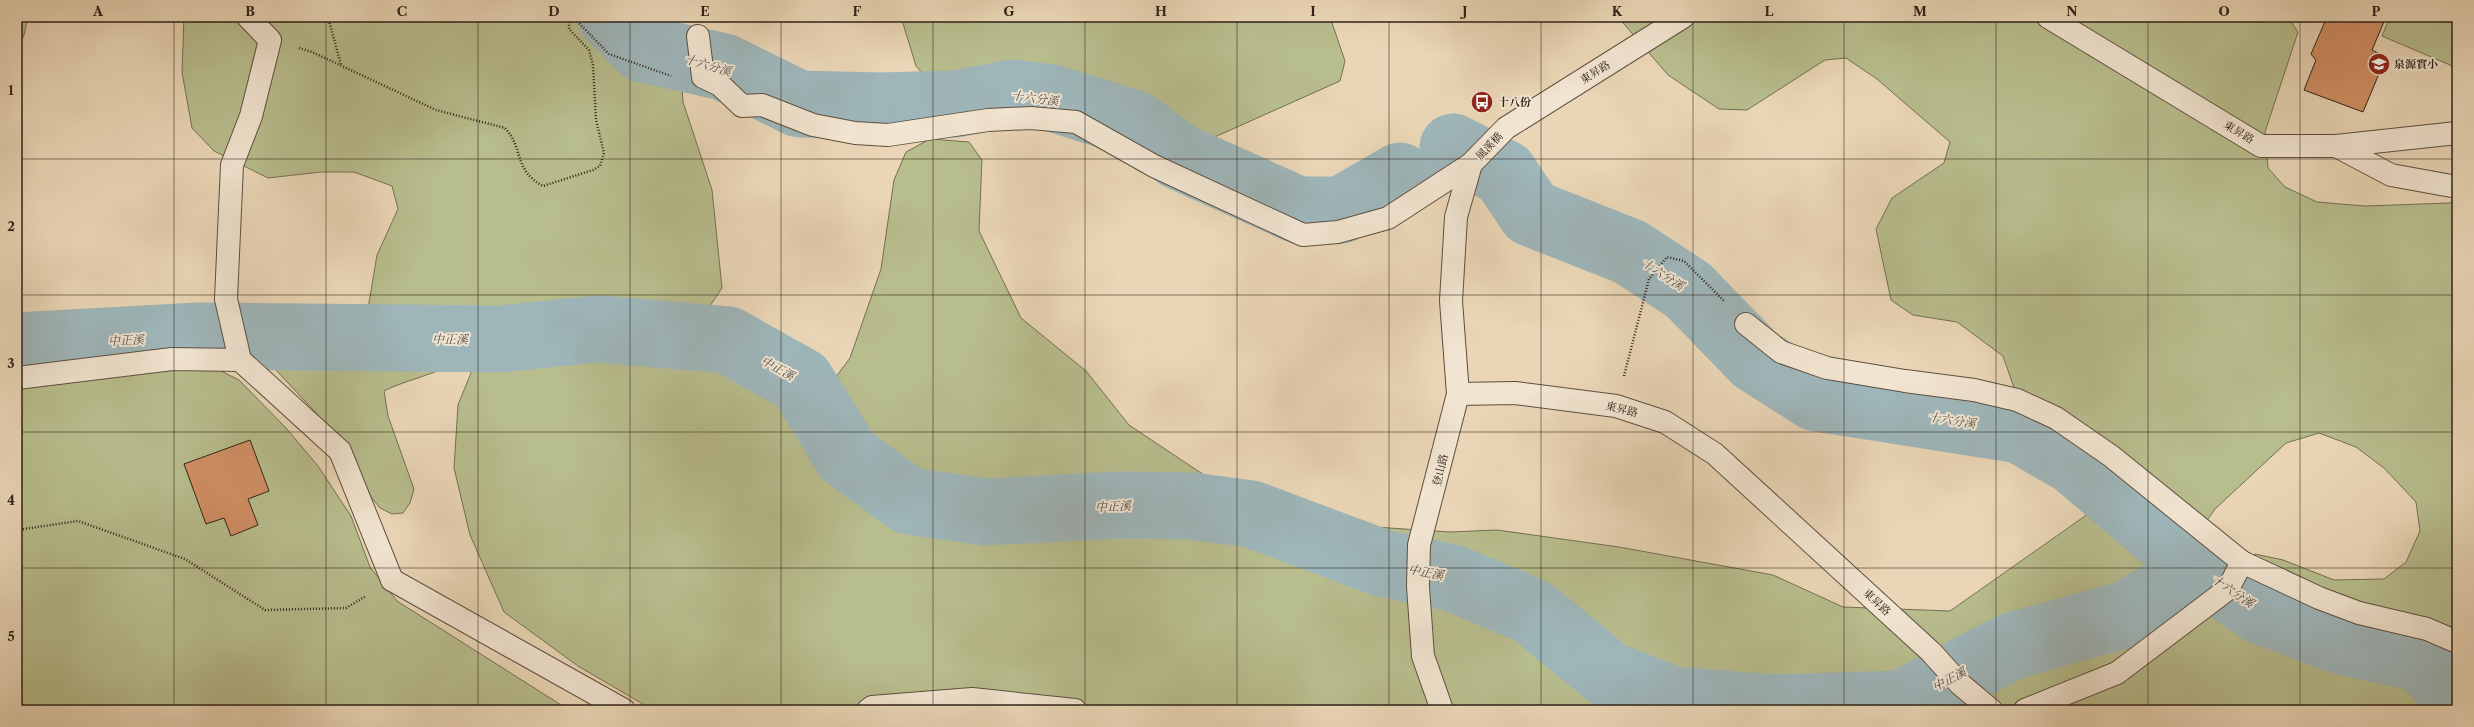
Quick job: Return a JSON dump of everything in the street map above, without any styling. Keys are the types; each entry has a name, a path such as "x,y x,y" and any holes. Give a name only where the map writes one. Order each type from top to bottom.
{"street":[{"path":"248,17 270,40 251,116 232,165 226,299 240,360 340,451 392,580 624,710"},
{"name":"東昇路","path":"1506,128 1683,17"},
{"name":"東昇路","path":"2048,17 2261,146 2336,146 2457,133"},
{"path":"698,36 703,77"},
{"name":"風溪橋","path":"703,77 720,85 742,106 762,105 812,125 855,132 888,135 988,120 1031,118 1076,122 1154,166 1303,235 1338,232 1388,218 1471,164 1506,128"},
{"path":"2336,146 2391,175 2457,187"},
{"path":"1458,394 1451,301 1456,217 1471,164"},
{"path":"1746,324 1781,352 1827,368 1905,382 1974,390 2017,400 2056,418 2111,456 2242,562 2319,598 2359,613 2427,629 2457,642"},
{"path":"17,378 172,359 240,360"},
{"name":"東昇路","path":"1458,394 1514,393 1616,406 1665,422 1715,454 1931,652 1960,684 1991,710"},
{"name":"登山路","path":"1442,710 1423,656 1418,587 1420,545 1442,464 1458,394"},
{"path":"2025,710 2117,673 2228,589 2242,562"},
{"path":"868,710 872,706 972,699 1075,710"}],"path":[{"path":"328,17 341,66"},
{"path":"270,40 312,52 436,110 505,128 511,134 524,171 534,181 543,186 593,170 600,166 604,153 596,120 593,65 589,50 568,29 569,17"},
{"path":"573,17 609,54 677,78 703,77"},
{"path":"1616,406 1649,279 1667,257 1684,261 1746,324"},
{"path":"17,530 78,521 185,559 265,610 346,608 392,580"}],"green space":[{"path":"17,17 28,17 24,35 17,50"},
{"path":"184,17 643,17 657,31 679,41 683,102 712,190 722,288 700,321 769,331 809,372 832,382 850,358 881,269 894,180 906,152 930,139 969,142 982,160 979,231 1021,318 1086,371 1129,425 1204,475 1344,525 1450,532 1497,530 1619,547 1773,575 1843,607 1950,611 2105,502 2019,402 2003,356 1957,322 1913,315 1891,300 1876,229 1892,198 1944,163 1950,142 1877,79 1846,58 1825,60 1747,110 1719,109 1668,75 1618,17 2288,17 2298,32 2265,132 2268,168 2285,187 2317,202 2365,206 2449,203 2457,200 2457,710 653,710 578,666 504,612 470,535 454,468 458,405 471,373 471,366 465,361 456,363 384,391 388,416 414,489 410,503 403,513 392,514 380,508 371,497 348,447 275,369 269,346 362,345 377,255 398,209 392,186 354,172 321,172 268,178 214,151 192,128 182,72","holes":["2319,433 2356,447 2384,468 2416,502 2420,531 2406,562 2384,579 2334,580 2283,560 2255,554 2239,577 2191,543 2215,509 2286,443"]},
{"path":"901,17 1330,17 1345,61 1340,81 1208,140 1188,136 1135,109 1024,71 928,80 916,66"},
{"path":"2390,17 2457,17 2457,68 2382,36"},
{"path":"215,368 239,380 286,428 318,466 351,516 370,567 397,601 569,710 17,710 17,384 105,373"}],"building":[{"path":"2327,17 2386,17 2372,50 2386,57 2363,112 2304,90 2316,60 2311,54"},
{"path":"250,440 269,491 248,499 258,525 231,536 224,518 206,524 184,464"}],"waterway":[{"name":"十六分溪","path":"611,17 643,49 724,67 799,104 880,106 955,104 1013,93 1052,98 1135,124 1180,157 1298,210 1341,210 1400,176"},
{"name":"十六分溪","path":"1453,147 1504,173 1531,213 1630,252 1688,290 1756,360 1816,398 2020,430 2074,461 2202,570 2261,611 2344,642 2419,658 2457,694"},
{"name":"中正溪","path":"17,346 198,336 500,339 598,329 728,340 801,381 847,456 909,501 985,512 1121,505 1192,506 1251,514 1382,563 1453,578 1533,612 1608,674 1673,700 1774,708 1901,704 2012,646 2127,614 2202,570"}],"place":[{"name":"泉源實小","path":"2379,64"},
{"name":"十八份","path":"1482,102"}]}
